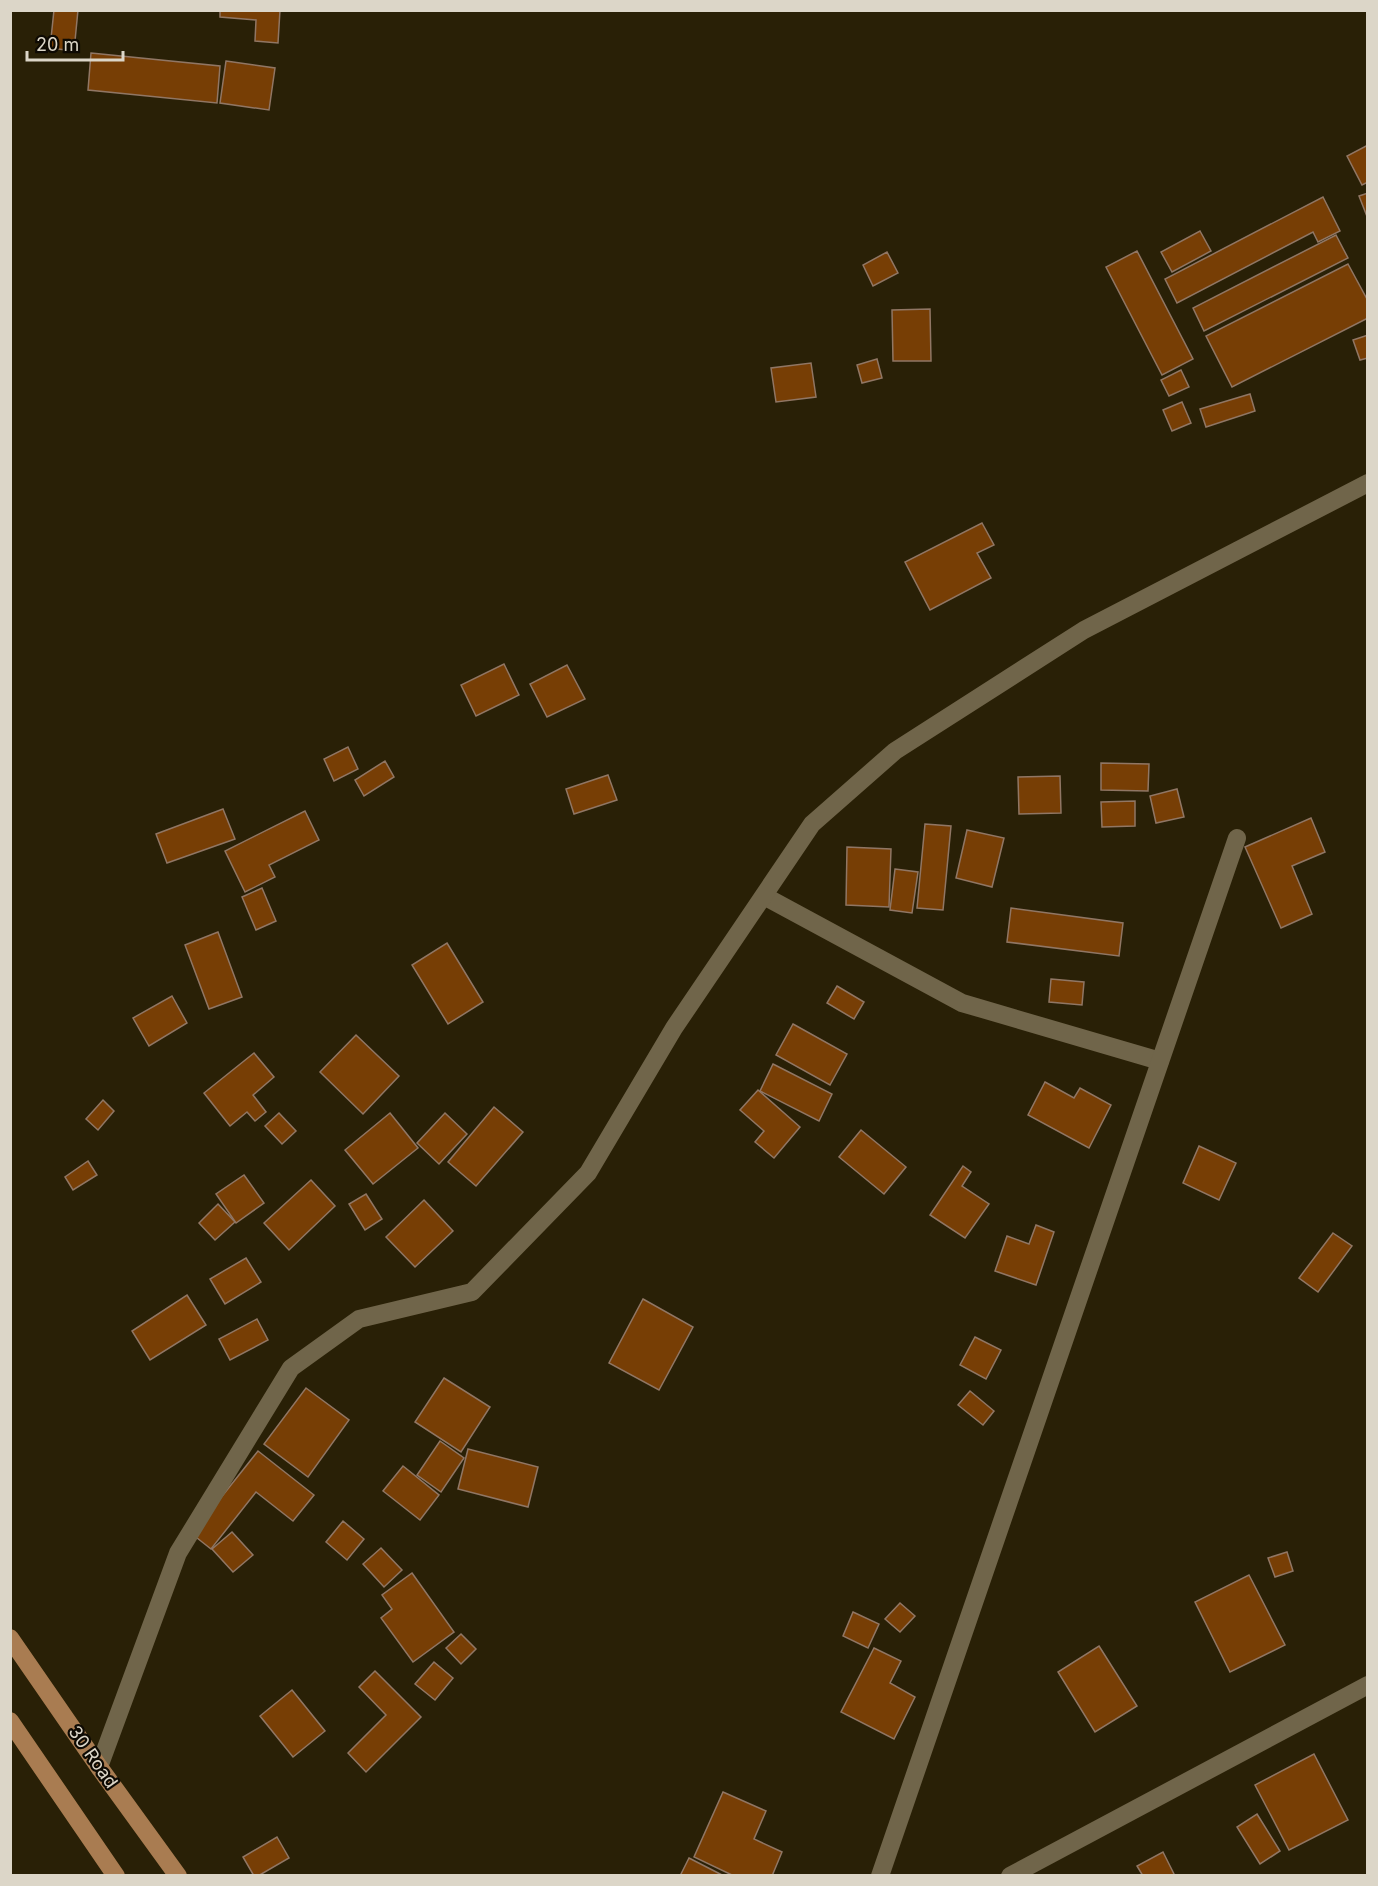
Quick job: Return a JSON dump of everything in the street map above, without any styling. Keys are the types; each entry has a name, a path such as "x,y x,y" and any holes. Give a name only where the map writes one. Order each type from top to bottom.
{"main road":[{"name":"30 Road","path":"10,1638 99,1767 178,1875"},
{"path":"10,1721 116,1875"}],"street":[{"path":"99,1767 178,1553 291,1368 360,1319 472,1292 588,1173 674,1028 813,824 895,751 1084,630 1368,483"},
{"path":"880,1875 1237,838"},
{"path":"764,896 962,1003 1160,1061"},
{"path":"1010,1875 1368,1685"}],"building":[{"path":"54,10 78,10 74,51 50,48"},
{"path":"220,10 280,10 278,43 255,41 256,20 220,17"},
{"path":"91,53 220,66 217,103 88,90"},
{"path":"226,61 275,68 269,110 220,103"},
{"path":"1368,145 1368,182 1362,185 1347,156"},
{"path":"1368,193 1368,219 1359,196"},
{"path":"1323,197 1340,231 1318,242 1313,232 1177,303 1165,279"},
{"path":"1200,231 1211,251 1172,272 1161,252"},
{"path":"1336,235 1348,258 1204,331 1193,308"},
{"path":"1137,251 1193,359 1162,375 1106,267"},
{"path":"887,252 898,273 873,286 863,265"},
{"path":"1348,264 1368,301 1368,318 1232,387 1206,336"},
{"path":"930,309 931,361 893,361 892,310"},
{"path":"1368,335 1368,358 1360,360 1353,340"},
{"path":"877,359 882,378 862,383 857,365"},
{"path":"811,363 816,397 776,402 771,368"},
{"path":"1181,370 1189,387 1169,396 1161,380"},
{"path":"1250,394 1255,411 1206,427 1200,409"},
{"path":"1182,402 1191,423 1172,431 1163,410"},
{"path":"982,523 994,545 977,553 991,578 930,610 905,562"},
{"path":"504,664 519,695 476,716 461,685"},
{"path":"567,665 585,699 547,717 530,684"},
{"path":"348,747 358,769 334,781 324,759"},
{"path":"385,761 394,777 364,796 355,780"},
{"path":"1101,763 1149,764 1148,791 1101,790"},
{"path":"608,775 617,800 574,814 566,789"},
{"path":"1060,776 1061,813 1019,814 1018,777"},
{"path":"1177,789 1184,817 1156,823 1150,796"},
{"path":"1135,801 1135,826 1102,827 1101,802"},
{"path":"223,809 235,839 167,863 156,834"},
{"path":"305,811 319,840 269,865 275,877 245,892 225,851"},
{"path":"1311,818 1325,852 1292,866 1312,914 1281,928 1245,847"},
{"path":"925,824 951,826 943,910 917,908"},
{"path":"967,830 1004,838 992,887 956,878"},
{"path":"847,847 891,849 889,907 846,905"},
{"path":"895,869 918,872 912,913 890,910"},
{"path":"262,888 276,921 256,930 242,897"},
{"path":"1011,908 1123,923 1119,956 1007,942"},
{"path":"218,932 242,997 209,1009 185,945"},
{"path":"447,943 483,1002 448,1024 412,965"},
{"path":"1051,979 1084,982 1082,1005 1049,1002"},
{"path":"837,986 864,1002 854,1019 827,1003"},
{"path":"172,996 187,1023 149,1046 133,1018"},
{"path":"793,1024 847,1054 830,1085 776,1055"},
{"path":"356,1035 399,1076 363,1114 320,1072"},
{"path":"254,1053 274,1077 253,1095 266,1112 255,1121 247,1112 230,1126 204,1093"},
{"path":"773,1064 832,1094 819,1121 760,1091"},
{"path":"1045,1082 1074,1098 1080,1088 1111,1105 1089,1148 1028,1115"},
{"path":"758,1090 800,1127 774,1158 755,1142 764,1131 740,1110"},
{"path":"103,1100 114,1111 98,1130 86,1119"},
{"path":"494,1107 523,1132 476,1186 448,1162"},
{"path":"279,1113 296,1131 282,1144 265,1126"},
{"path":"390,1113 418,1148 373,1184 345,1150"},
{"path":"445,1113 467,1134 439,1164 417,1143"},
{"path":"861,1130 906,1167 884,1194 839,1157"},
{"path":"1199,1146 1236,1163 1219,1200 1183,1183"},
{"path":"88,1161 97,1175 73,1190 65,1177"},
{"path":"963,1166 971,1172 962,1186 989,1204 965,1238 930,1215"},
{"path":"244,1175 264,1203 236,1223 216,1194"},
{"path":"311,1180 335,1206 289,1250 264,1223"},
{"path":"366,1194 382,1219 365,1230 349,1204"},
{"path":"424,1200 453,1231 415,1267 386,1237"},
{"path":"218,1204 235,1222 215,1240 199,1223"},
{"path":"1036,1225 1054,1232 1036,1285 995,1271 1007,1236 1029,1244"},
{"path":"1333,1233 1352,1246 1318,1292 1299,1278"},
{"path":"246,1258 261,1282 225,1304 210,1279"},
{"path":"187,1295 206,1325 150,1360 132,1331"},
{"path":"643,1299 693,1327 659,1390 609,1363"},
{"path":"257,1319 268,1340 230,1360 219,1339"},
{"path":"975,1337 1001,1350 986,1379 960,1365"},
{"path":"444,1378 490,1407 461,1452 415,1422"},
{"path":"306,1388 349,1420 308,1477 264,1444"},
{"path":"970,1391 994,1411 983,1425 958,1405"},
{"path":"440,1441 464,1458 441,1492 417,1475"},
{"path":"468,1449 538,1467 528,1507 458,1489"},
{"path":"258,1451 314,1495 293,1521 256,1492 211,1549 192,1534"},
{"path":"403,1466 439,1495 420,1520 383,1491"},
{"path":"343,1521 364,1539 347,1560 326,1542"},
{"path":"232,1532 253,1555 233,1572 212,1549"},
{"path":"381,1548 402,1570 384,1587 363,1564"},
{"path":"1287,1552 1293,1571 1275,1577 1268,1558"},
{"path":"412,1573 454,1632 413,1662 381,1618 392,1609 382,1595"},
{"path":"1249,1575 1285,1645 1230,1672 1195,1602"},
{"path":"900,1603 915,1616 900,1632 885,1619"},
{"path":"853,1612 879,1624 868,1648 843,1636"},
{"path":"461,1634 476,1649 461,1664 446,1648"},
{"path":"1099,1646 1137,1706 1095,1732 1058,1672"},
{"path":"874,1648 901,1661 890,1683 915,1697 894,1739 841,1712"},
{"path":"434,1662 453,1678 435,1700 415,1684"},
{"path":"375,1671 421,1717 366,1772 348,1753 386,1715 359,1687"},
{"path":"292,1690 325,1731 293,1757 260,1716"},
{"path":"1314,1754 1348,1820 1289,1850 1255,1785"},
{"path":"723,1792 766,1811 754,1839 782,1852 772,1876 734,1876 694,1857"},
{"path":"1257,1814 1280,1851 1260,1864 1237,1827"},
{"path":"277,1837 289,1858 258,1876 254,1876 243,1857"},
{"path":"1163,1852 1175,1876 1143,1876 1137,1866"},
{"path":"689,1858 724,1876 680,1876"}]}
